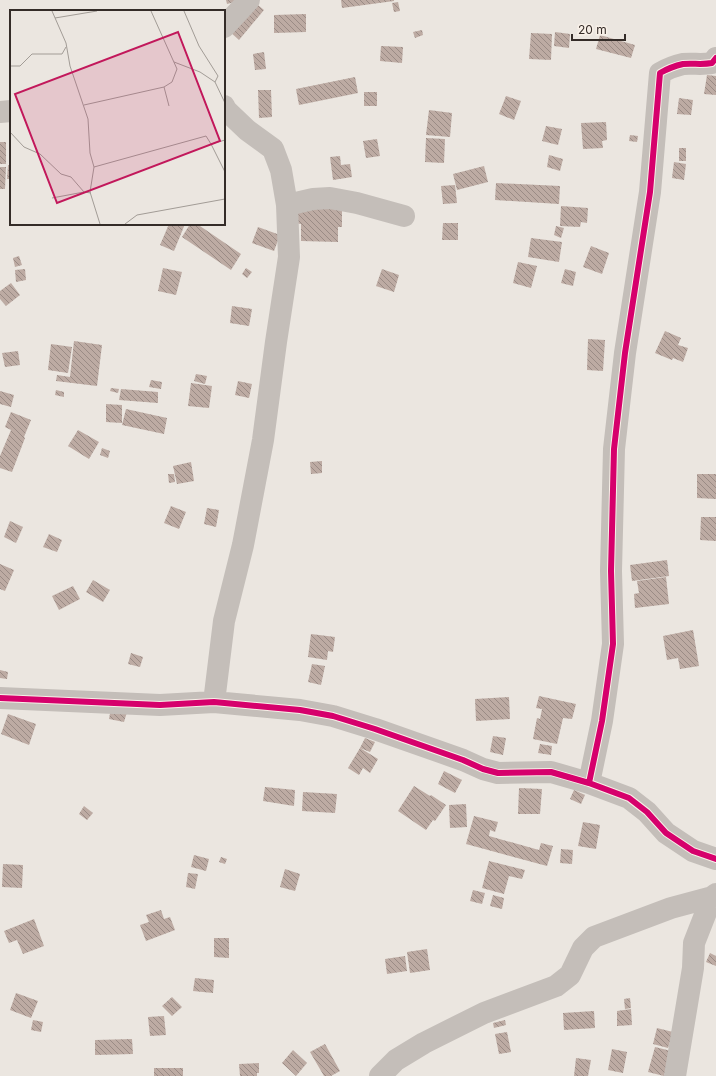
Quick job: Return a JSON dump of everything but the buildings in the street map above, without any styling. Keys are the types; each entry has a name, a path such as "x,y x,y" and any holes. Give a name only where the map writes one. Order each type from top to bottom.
{"street":[{"path":"225,26 249,0"},
{"path":"589,782 602,721 613,644 611,571 614,449 625,353 650,192 660,73 684,64 712,63 716,58"},
{"path":"214,702 224,621 243,545 263,440 289,257 286,205 281,170 272,149 247,130 225,108"},
{"path":"0,112 10,111"},
{"path":"286,205 313,199 330,198 357,203 404,216"},
{"path":"0,698 160,705 214,702 300,710 333,716 375,729 464,760 483,769 498,773 551,772 589,782 629,798 647,812 666,833 693,851 716,859"},
{"path":"380,1076 396,1060 431,1040 484,1013 556,986 570,975 583,948 594,937 671,908 714,895"},
{"path":"675,1076 693,968 694,943 714,895"}],"cycle path":[{"path":"589,783 602,721 613,644 611,571 614,449 625,353 650,192 660,73 683,64 712,63 716,58"},
{"path":"0,698 160,705 214,702 300,710 333,716 375,729 463,760 483,769 498,773 551,772 589,783 629,798 647,812 666,833 693,851 716,859"}]}
